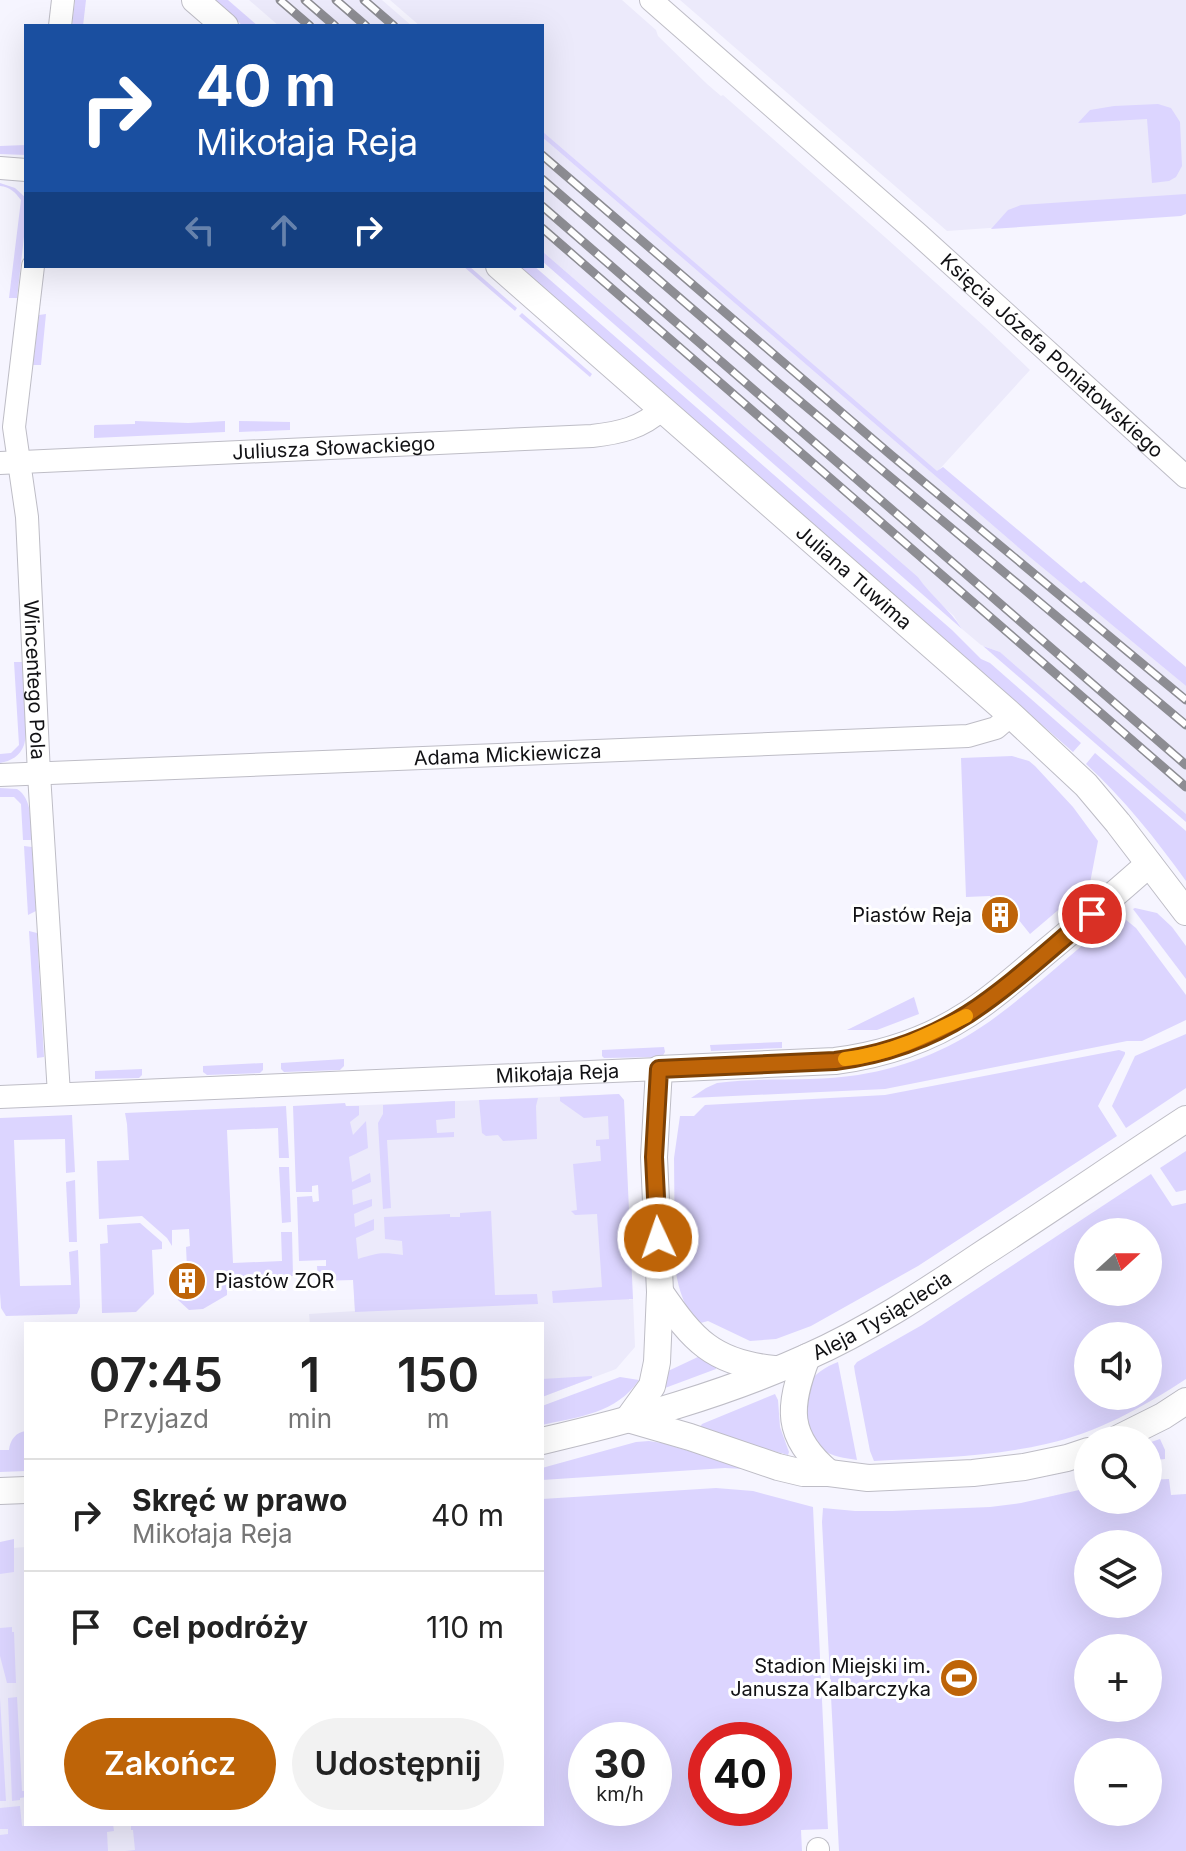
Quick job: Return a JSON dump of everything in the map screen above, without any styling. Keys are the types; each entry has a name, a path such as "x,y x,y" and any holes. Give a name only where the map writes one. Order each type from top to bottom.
{"street":[{"path":"60,24 63,0"},
{"path":"195,0 223,24"},
{"name":"Księcia Józefa Poniatowskiego","path":"651,0 918,234 1186,477"},
{"path":"0,168 24,170"},
{"name":"Wincentego Pola","path":"33,268 9,462 27,517 59,1094"},
{"name":"Juliana Tuwima","path":"501,268 1011,715 1086,785 1186,912"},
{"name":"Juliusza Słowackiego","path":"9,462 592,436 633,429 652,419 662,409"},
{"name":"Adama Mickiewicza","path":"0,775 968,736 996,728 1011,715"},
{"name":"Mikołaja Reja","path":"0,1097 835,1061 861,1057 901,1047 967,1015 1149,864"},
{"path":"659,1069 654,1157 660,1292 657,1362 652,1386 628,1419 803,1473 868,1478 973,1473 1024,1467 1074,1456"},
{"name":"Aleja Tysiąclecia","path":"544,1440 701,1397 807,1357 858,1332 935,1286 1186,1119"},
{"path":"660,1292 685,1327 718,1355 737,1363 778,1369"},
{"path":"807,1357 793,1400 793,1417 797,1433 807,1449 829,1473"},
{"path":"1143,1426 1186,1401"},
{"path":"0,1491 24,1490"}],"shaded area":[{"path":"75,0 86,0 83,24 72,24"},
{"path":"213,0 228,0 256,24 241,24"},
{"path":"249,0 382,0 410,24 277,24"},
{"path":"390,0 622,0 656,30 658,36 707,84 886,238 1030,370 937,472 544,133 544,24 418,24"},
{"path":"680,0 1186,0 1186,214 947,231"},
{"path":"1158,104 1171,108 1180,122 1182,166 1176,177 1169,181 1152,183 1147,119 1078,123 1090,110"},
{"path":"544,133 937,471 943,467 1186,667 1186,686 1026,554 544,139"},
{"path":"544,139 1026,554 1186,686 1186,814 1000,652 981,645 962,629 918,577 544,253"},
{"path":"24,145 24,155 0,154 0,146"},
{"path":"0,183 15,188 24,196 24,237 17,298 9,298 21,200 12,190 0,186"},
{"path":"1186,194 1186,214 1181,216 991,229 1008,210 1021,205"},
{"path":"544,253 918,577 962,629 544,263"},
{"path":"465,268 471,268 517,308 515,311"},
{"path":"518,268 536,268 952,630 981,659 990,663 1081,743 1073,752"},
{"path":"522,313 592,374 590,377 519,316"},
{"path":"46,314 41,365 33,365 39,315"},
{"path":"135,421 225,421 225,432 94,438 95,425 135,424"},
{"path":"239,421 290,422 290,430 239,432"},
{"path":"983,646 1000,652 1186,814 1186,822"},
{"path":"14,662 22,662 25,738 18,755 0,763 0,754 11,753 19,745"},
{"path":"1095,753 1186,831 1186,881 1139,820 1086,764"},
{"path":"1012,756 1035,766 1073,807 1098,841 1090,883 1030,934 1002,899 993,905 990,896 966,897 961,758"},
{"path":"0,788 17,789 26,799 32,840 23,840 21,804 14,797 0,797"},
{"path":"24,846 32,847 36,911 28,915"},
{"path":"1133,909 1157,913 1186,946 1186,979"},
{"path":"1120,915 1136,928 1186,995 1186,1020 1142,1041 1127,1041 885,1089 691,1098 717,1083 858,1075 895,1067 931,1054 997,1016"},
{"path":"29,931 37,933 44,1057 37,1058"},
{"path":"914,997 919,1014 877,1030 847,1030"},
{"path":"1186,1034 1186,1088 1126,1128 1112,1106 1135,1056"},
{"path":"782,1042 782,1048 711,1051 710,1045"},
{"path":"664,1047 662,1057 602,1056 602,1050"},
{"path":"1119,1050 1125,1054 1098,1106 1117,1136 918,1266 811,1326 776,1339 750,1341 708,1321 697,1324 692,1317 682,1297 675,1266 674,1158 680,1116 694,1116 705,1105 885,1095"},
{"path":"344,1059 340,1070 284,1072 281,1069 281,1063"},
{"path":"263,1063 260,1073 207,1075 203,1072 203,1066"},
{"path":"142,1069 139,1078 95,1079 95,1071"},
{"path":"619,1094 629,1300 633,1299 635,1347 616,1369 544,1396 544,1322 310,1322 309,1314 355,1311 345,1106"},
{"path":"619,1094 624,1100 633,1299 553,1303 552,1291 602,1287 597,1214 575,1215 571,1211 577,1210 573,1164 601,1161 600,1146 596,1146 596,1140 609,1139 608,1116 584,1118 560,1101 560,1097"},
{"path":"538,1098 537,1139 503,1141 498,1135 486,1136 482,1133 479,1100"},
{"path":"455,1101 455,1118 436,1120 437,1133 454,1132 454,1137 387,1140 391,1208 383,1209 378,1123 383,1114 383,1105"},
{"path":"345,1103 346,1106 359,1106 359,1115 350,1122 353,1135 366,1121 368,1148 349,1157 352,1182 370,1173 371,1182 352,1190 353,1205 372,1199 372,1206 354,1214 355,1227 374,1219 374,1230 356,1238 358,1259 380,1254 403,1255 402,1241 385,1239 384,1217 450,1214 450,1217 460,1217 460,1213 491,1211 495,1295 537,1294 538,1304 355,1312 353,1280 318,1281 317,1266 326,1266 326,1260 299,1261 297,1197 312,1196 313,1202 319,1201 318,1185 312,1186 312,1192 296,1192 293,1106"},
{"path":"286,1106 289,1158 279,1158 278,1128 227,1130 233,1263 282,1261 281,1232 292,1232 293,1276 227,1279 227,1295 203,1309 189,1310 177,1295 196,1293 194,1268 187,1268 189,1229 172,1230 172,1246 142,1216 99,1219 97,1161 129,1160 125,1113"},
{"path":"72,1115 75,1172 66,1173 65,1139 14,1140 20,1286 71,1285 69,1252 78,1250 80,1307 77,1314 6,1316 1,1308 0,1293 0,1118"},
{"path":"1186,1151 1186,1190 1176,1192 1160,1168"},
{"path":"279,1167 289,1167 291,1222 282,1223"},
{"path":"1151,1174 1172,1206 1186,1203 1186,1379 1162,1394 1162,1322 1074,1322 1074,1410 1133,1410 1119,1418 1100,1426 1074,1426 1074,1436 1004,1452 874,1461 854,1366 922,1325 1074,1225 1074,1306 1162,1306 1162,1218 1084,1218"},
{"path":"75,1180 77,1242 69,1242 66,1182"},
{"path":"140,1223 162,1242 162,1249 152,1250 154,1294 136,1312 102,1313 100,1244 108,1243 107,1225"},
{"path":"700,1356 716,1369 665,1388 666,1372"},
{"path":"838,1362 857,1460 822,1449 811,1436 806,1419 805,1401 811,1381 821,1371"},
{"path":"592,1376 544,1396 544,1379"},
{"path":"620,1377 639,1380 620,1400 596,1412 544,1425 544,1405"},
{"path":"775,1394 788,1455 700,1427 702,1424"},
{"path":"24,1432 24,1471 0,1472 0,1450 9,1450 19,1433"},
{"path":"636,1442 662,1443 743,1469 544,1480 544,1467"},
{"name":"Stadion Miejski im. Janusza Kalbarczyka","path":"1162,1479 1169,1479 1171,1495 1186,1494 1186,1851 839,1851 823,1508 892,1511 1021,1503 1074,1491 1074,1514 1162,1514"},
{"path":"716,1488 753,1491 813,1507 828,1829 801,1830 802,1851 125,1851 135,1850 131,1826 544,1826 544,1499"},
{"path":"14,1539 14,1572 0,1574 0,1542"},
{"path":"24,1547 24,1826 157,1826 158,1851 0,1851 0,1549"},
{"path":"12,1627 16,1683 7,1683 0,1656 0,1628"},
{"path":"17,1697 24,1791 24,1797 12,1801 8,1698"},
{"path":"0,1698 6,1801 0,1801"},
{"path":"20,1806 22,1826 113,1826 114,1831 107,1832 108,1851 0,1851 0,1835 8,1834 8,1829 0,1829 0,1808"}],"railway":[{"path":"280,0 308,24"},
{"path":"305,0 333,24"},
{"path":"336,0 364,24"},
{"path":"364,0 392,24"},
{"path":"544,157 891,455 1186,700"},
{"path":"544,181 777,382 1186,725"},
{"path":"544,208 1186,765"},
{"path":"544,230 1186,787"}],"slow traffic":[{"path":"845,1059 901,1047 966,1016"}],"place":[{"name":"Piastów Reja","path":"1000,915"},
{"name":"Piastów ZOR","path":"187,1281"},
{"name":"Stadion Miejski im. Janusza Kalbarczyka","path":"959,1678"}],"route":[{"path":"658,1238 654,1157 659,1069 835,1061 901,1047 967,1015 1092,914"}]}
